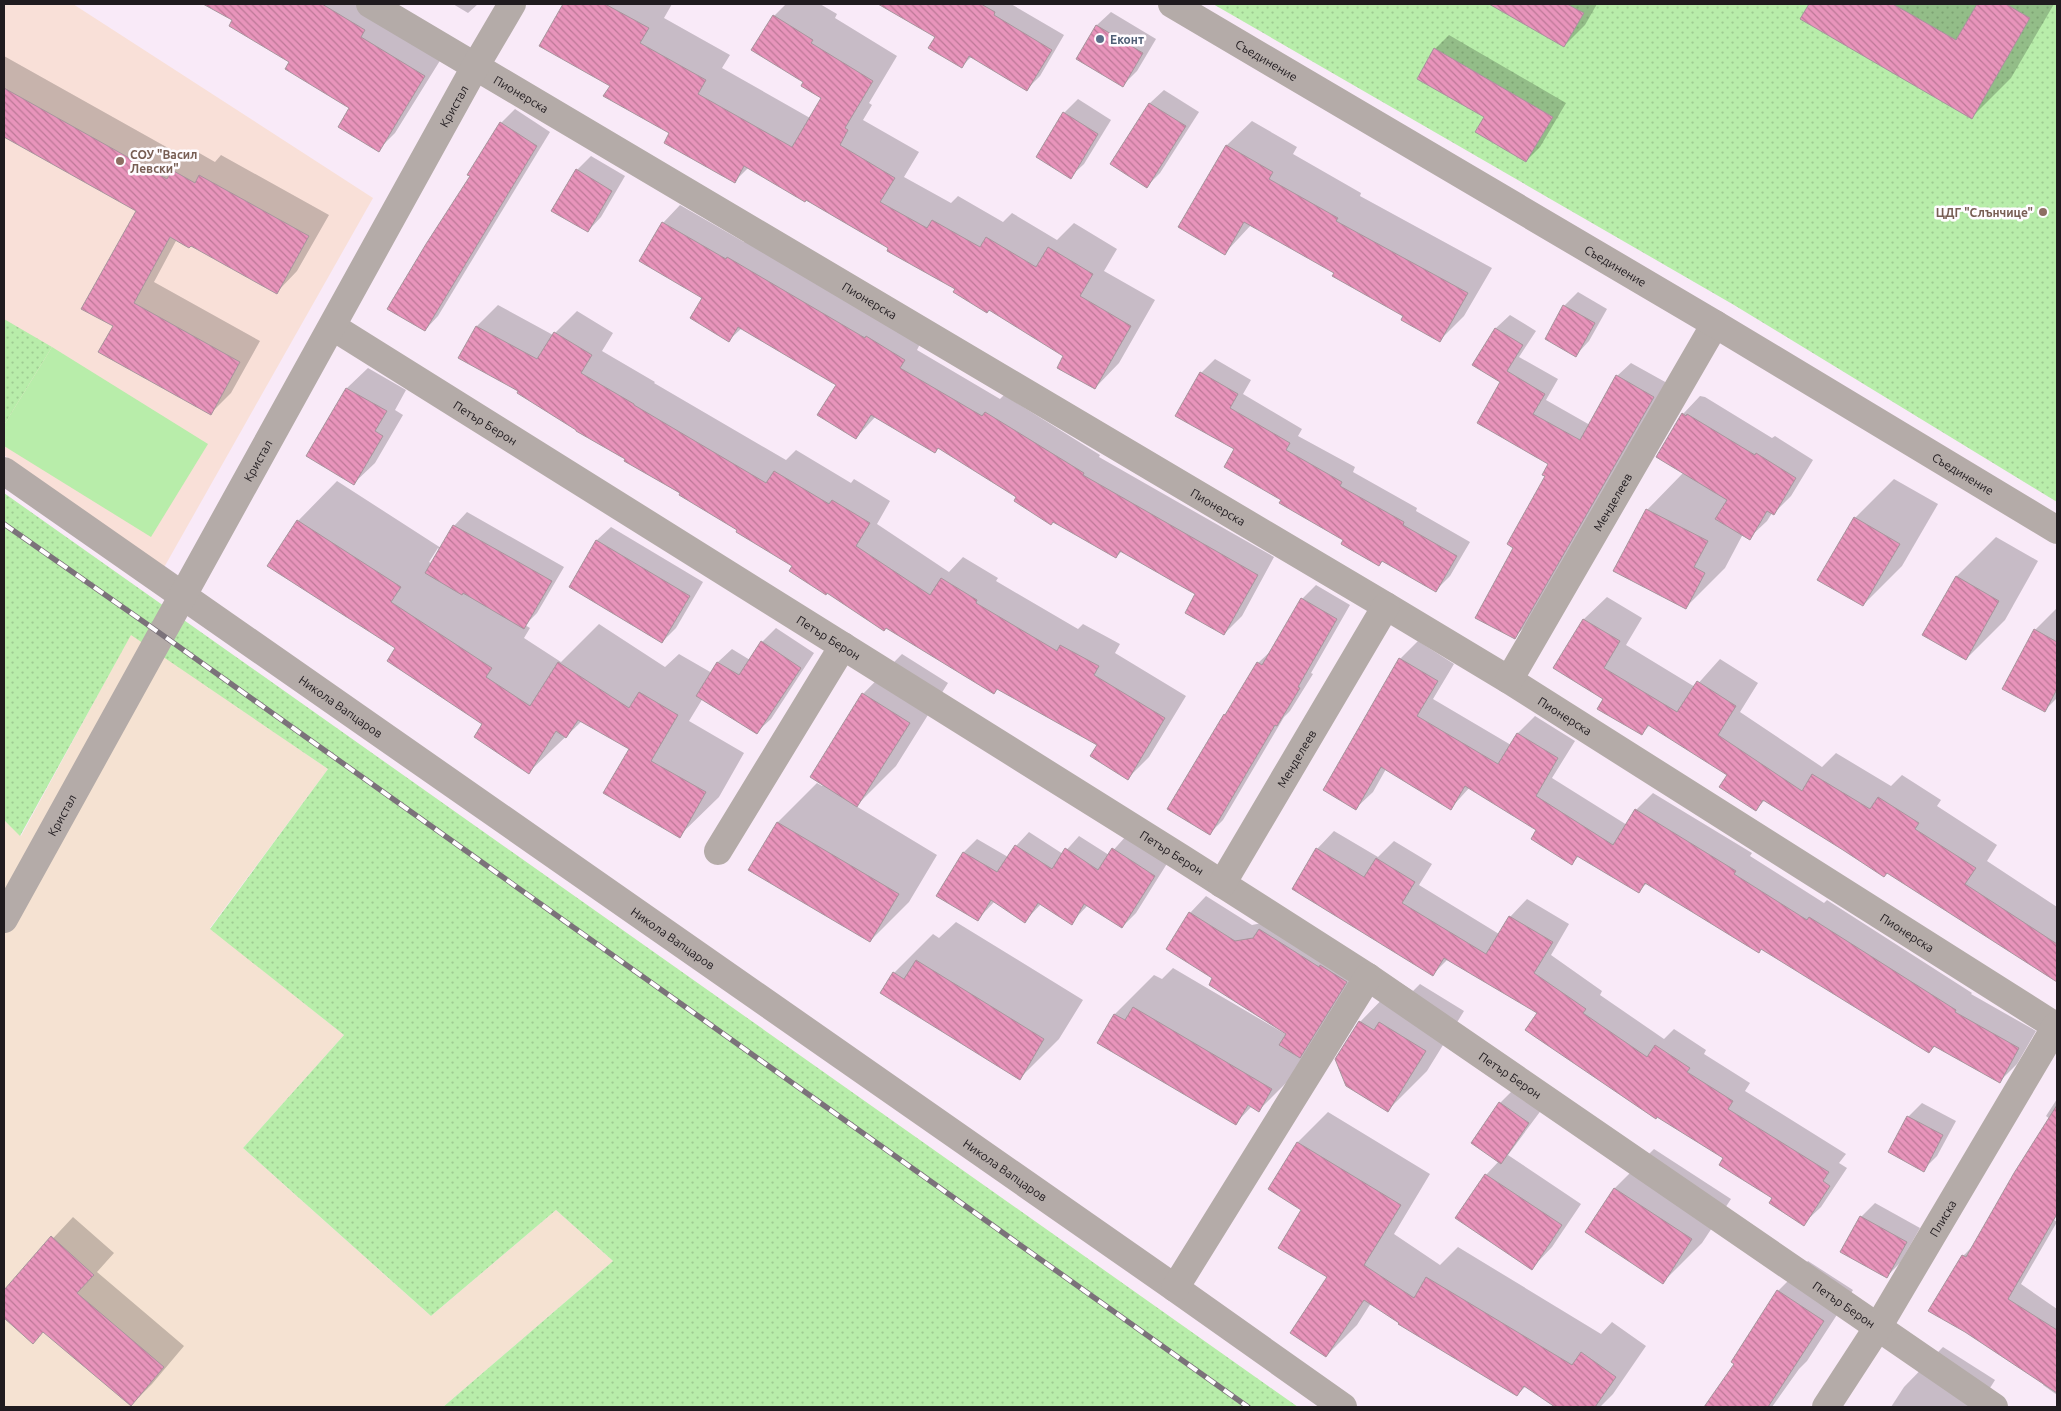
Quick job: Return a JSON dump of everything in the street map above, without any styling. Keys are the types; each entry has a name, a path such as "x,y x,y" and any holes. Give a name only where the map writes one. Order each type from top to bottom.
{"street":[{"name":"Пионерска","path":"370,4 1509,680 2057,1027"},
{"name":"Кристал","path":"4,919 475,67 512,4"},
{"name":"Съединение","path":"1172,4 1715,324 2057,530"},
{"name":"Менделеев","path":"1509,680 1715,324"},
{"name":"Петър Берон","path":"332,327 1368,977 1994,1407"},
{"name":"Никола Вапцаров","path":"4,471 1343,1407"},
{"name":"Менделеев","path":"1222,884 1386,606"},
{"path":"718,851 843,646"},
{"path":"1175,1288 1368,977"},
{"name":"Плиска","path":"1826,1407 1878,1327 2057,1027"}],"shaded area":[{"path":"4,4 73,4 373,198 162,571 4,455"},
{"path":"131,634 328,769 210,928 344,1035 243,1148 431,1316 556,1210 613,1261 443,1407 4,1407 4,820 21,836"}],"green space":[{"path":"1213,4 2057,4 2057,502 1734,305"},
{"path":"4,319 52,347 4,425"},
{"path":"52,347 208,444 151,537 4,446 4,425"},
{"path":"4,493 1298,1407 443,1407 613,1261 556,1210 431,1316 243,1148 344,1035 210,929 328,769 131,635 20,836 4,820"}],"building":[{"path":"203,4 322,4 365,30 361,37 425,76 379,152 338,127 349,108 285,69 289,62 229,26 232,20"},
{"path":"563,4 605,4 649,28 640,43 706,80 698,94 792,147 821,98 801,86 803,82 751,50 773,15 813,40 811,43 873,81 845,128 848,130 840,145 895,178 880,202 927,228 932,220 980,247 986,237 1036,267 1048,247 1093,274 1080,296 1131,326 1095,389 1057,368 1063,356 989,310 987,313 953,292 955,289 887,251 888,248 806,200 805,202 744,166 735,183 664,143 669,133 603,96 610,86 539,46"},
{"path":"878,4 981,4 995,12 994,15 1052,50 1027,91 969,56 962,68 928,48 935,37"},
{"path":"1489,4 1567,4 1584,13 1564,47"},
{"path":"1809,4 1893,4 1956,40 1977,4 2006,4 2030,18 1972,119 1800,19"},
{"path":"1096,25 1143,53 1123,87 1076,59"},
{"path":"1434,48 1553,117 1526,162 1475,132 1484,117 1417,79"},
{"path":"4,88 167,179 172,170 195,183 199,175 309,236 277,294 191,246 189,248 170,237 134,303 240,362 211,415 98,352 113,326 81,309 136,211 4,137"},
{"path":"1149,103 1186,126 1147,188 1110,164"},
{"path":"1063,112 1098,134 1071,179 1036,157"},
{"path":"500,122 537,146 425,331 387,309 470,176 467,175"},
{"path":"1226,145 1273,172 1269,179 1338,218 1336,221 1468,293 1440,342 1401,320 1403,316 1332,276 1334,273 1244,222 1225,255 1178,227"},
{"path":"576,169 612,191 588,232 551,211"},
{"path":"662,222 726,259 727,257 865,338 866,336 905,360 900,368 982,416 985,412 1084,473 1083,475 1258,575 1224,635 1185,613 1195,594 1120,551 1116,558 1053,522 1051,525 1014,501 1016,497 938,448 935,453 871,415 856,439 817,415 836,385 738,327 729,342 690,318 702,298 639,261"},
{"path":"1563,305 1595,323 1576,357 1545,339"},
{"path":"476,326 537,359 554,332 592,355 581,373 766,483 774,471 829,504 832,500 870,523 856,546 930,595 941,578 977,600 976,603 1057,651 1060,645 1099,666 1094,675 1165,718 1128,780 1090,756 1097,745 997,689 994,694 886,628 884,631 827,593 826,595 789,571 792,566 679,495 680,493 576,431 517,393 518,391 458,358"},
{"path":"1495,328 1523,345 1507,371 1545,394 1533,414 1580,440 1616,375 1654,397 1515,639 1475,618 1513,548 1507,544 1545,476 1542,475 1548,464 1477,423 1500,382 1472,365"},
{"path":"1200,372 1238,394 1230,408 1290,443 1286,450 1342,482 1340,486 1404,522 1403,525 1457,556 1436,592 1382,561 1379,566 1341,544 1343,540 1279,503 1281,500 1224,467 1234,449 1175,416"},
{"path":"346,388 387,411 375,431 383,436 354,485 306,456"},
{"path":"1682,413 1686,416 1687,414 1755,455 1756,453 1796,478 1774,515 1767,511 1750,540 1715,519 1727,500 1656,457"},
{"path":"1646,509 1708,541 1694,567 1705,573 1686,609 1613,571"},
{"path":"1854,517 1900,544 1863,606 1817,580"},
{"path":"297,520 401,587 391,602 492,668 486,677 530,706 558,662 629,708 639,692 678,715 651,761 706,792 680,838 603,793 629,749 578,720 566,738 556,731 529,774 474,737 482,724 387,661 395,648 267,566"},
{"path":"453,525 552,581 524,629 425,573"},
{"path":"596,540 690,596 662,643 569,587"},
{"path":"1956,576 1999,601 1966,660 1922,635"},
{"path":"1301,598 1337,619 1298,687 1300,688 1277,726 1275,725 1210,835 1167,809 1257,662 1262,665"},
{"path":"1583,619 1620,641 1604,668 1677,712 1697,681 1736,706 1718,735 1802,791 1812,774 1870,809 1878,797 1919,823 1915,829 1976,868 1965,884 2057,944 2057,982 1887,873 1884,877 1763,800 1756,811 1719,787 1727,775 1648,725 1642,735 1597,709 1603,699 1553,668"},
{"path":"2034,629 2057,642 2057,689 2045,712 2002,689"},
{"path":"761,641 801,668 757,734 696,696 717,662 739,675"},
{"path":"1399,658 1438,681 1417,716 1498,764 1517,733 1558,758 1536,796 1613,845 1635,809 1736,871 1734,874 1807,920 1809,917 1956,1010 1955,1012 2019,1048 2000,1083 1934,1046 1929,1053 1761,949 1759,953 1645,883 1639,893 1577,856 1572,865 1531,839 1536,830 1465,786 1451,810 1381,767 1356,810 1323,790"},
{"path":"862,693 910,723 857,807 810,777"},
{"path":"777,822 899,894 870,942 748,870"},
{"path":"1015,845 1052,869 1065,848 1098,870 1112,848 1155,876 1122,928 1084,904 1072,925 1038,903 1025,923 991,900 978,921 936,896 963,852 997,872"},
{"path":"1316,848 1364,877 1376,858 1415,882 1402,903 1486,954 1509,916 1553,942 1534,973 1586,1009 1583,1013 1647,1057 1655,1045 1690,1068 1687,1072 1733,1101 1728,1109 1829,1172 1823,1181 1830,1186 1804,1226 1769,1203 1772,1198 1719,1165 1723,1158 1657,1117 1656,1119 1525,1030 1537,1013 1444,958 1433,976 1292,889"},
{"path":"1189,912 1235,941 1253,938 1259,929 1319,967 1320,965 1347,982 1300,1058 1279,1045 1286,1034 1209,985 1212,978 1166,949"},
{"path":"916,960 1044,1039 1020,1080 880,993 893,972 904,979"},
{"path":"1133,1007 1272,1089 1259,1112 1248,1105 1236,1125 1097,1043 1114,1014 1125,1020"},
{"path":"1359,1021 1374,1030 1379,1022 1426,1051 1388,1112 1346,1086 1335,1059"},
{"path":"1499,1102 1529,1123 1501,1164 1471,1143"},
{"path":"2057,1105 2057,1214 2008,1299 2057,1330 2057,1393 1965,1332 1928,1311 1962,1255 1966,1257 2014,1173"},
{"path":"1907,1116 1943,1135 1924,1172 1888,1152"},
{"path":"1297,1142 1401,1205 1364,1265 1414,1298 1426,1277 1572,1365 1581,1352 1616,1377 1595,1407 1555,1407 1524,1386 1517,1396 1398,1324 1364,1300 1326,1357 1290,1333 1327,1277 1278,1248 1301,1210 1268,1189"},
{"path":"1485,1174 1562,1225 1532,1270 1455,1218"},
{"path":"1614,1188 1692,1239 1663,1284 1585,1232"},
{"path":"1860,1216 1907,1242 1887,1278 1840,1252"},
{"path":"51,1236 94,1275 77,1293 164,1367 131,1406 43,1332 33,1344 4,1318 4,1290"},
{"path":"1777,1290 1824,1321 1768,1407 1704,1407 1734,1364 1731,1362"}],"railway":[{"path":"4,524 1248,1407"}],"place":[{"name":"Еконт","path":"1100,39"},
{"name":"СОУ \"Васил Левски\"","path":"120,161"},
{"name":"ЦДГ \"Слънчице\"","path":"2043,212"}]}
